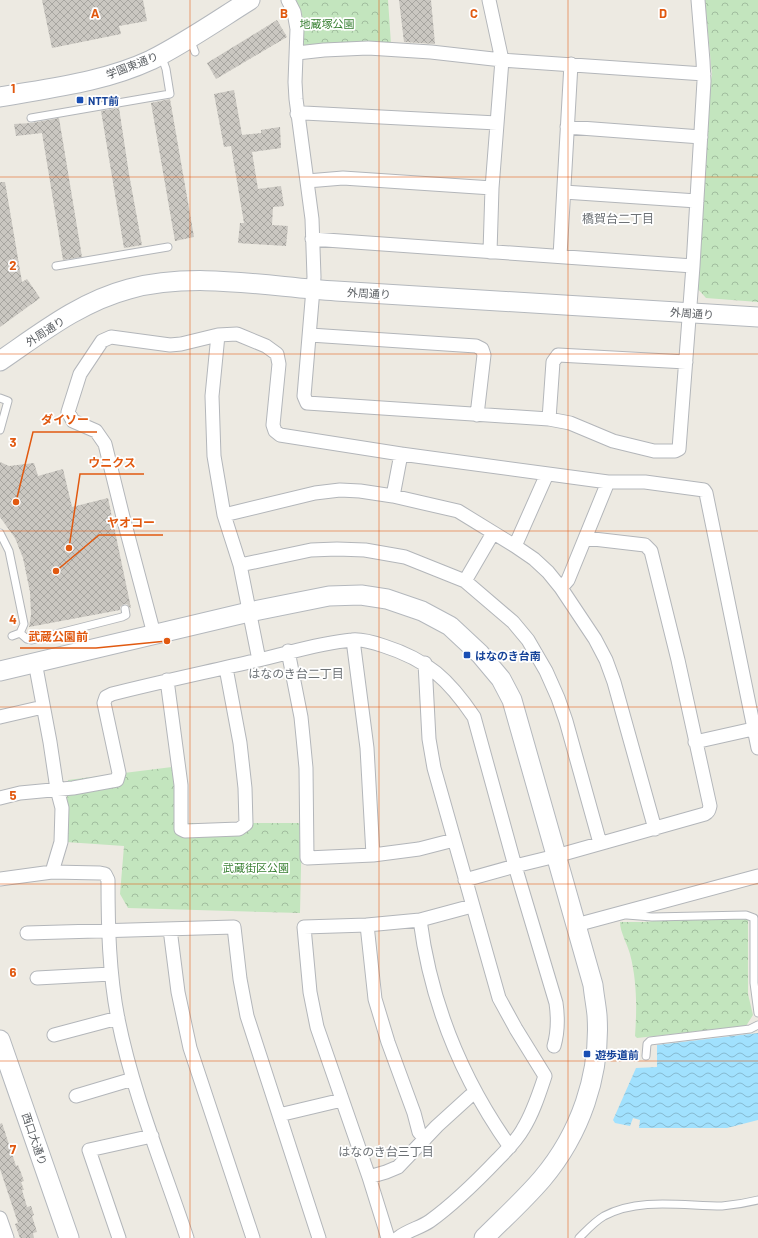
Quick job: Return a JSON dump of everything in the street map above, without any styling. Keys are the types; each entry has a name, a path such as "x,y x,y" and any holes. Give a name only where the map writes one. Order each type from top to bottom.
{"street":[{"name":"学園東通り","path":"0,97 82,82 124,70 151,60 161,54 192,45 250,0"},
{"path":"288,0 297,22 298,53 295,82 297,114 312,219 314,290 304,396 307,403 549,419 570,423 612,441 654,451 675,451 679,449 690,313 704,74 698,0"},
{"path":"489,0 502,60 492,188 490,252"},
{"path":"298,53 368,48 431,52 502,60 704,74"},
{"path":"560,256 571,64"},
{"path":"297,114 304,112 497,123"},
{"path":"567,127 701,137"},
{"path":"307,181 343,178 492,188"},
{"path":"564,192 696,201"},
{"path":"312,239 693,266"},
{"name":"外周通り","path":"0,361 44,330 97,300 128,289 150,284 177,281 210,280 314,290 758,317"},
{"path":"154,634 105,444 96,431 73,421 68,412 80,374 102,341 111,338 170,345 182,344 218,335 237,334 266,346 276,354 279,364 273,425 275,431 280,435 401,454 608,482 645,482 701,489 706,493 758,748"},
{"path":"218,335 212,396 214,456 224,515 240,565 259,660"},
{"path":"310,335 476,346 482,349 484,355 477,415"},
{"path":"549,419 554,362 555,357 558,355 686,362"},
{"path":"393,496 401,454"},
{"path":"515,546 547,474"},
{"path":"561,588 568,580 608,482"},
{"path":"224,515 309,494 340,490 360,490 458,511 534,559 548,572 561,588 595,639 606,660 614,682 655,829"},
{"path":"465,581 493,533"},
{"path":"465,880 655,829 708,812 710,806 678,660 651,551 645,546 585,538"},
{"path":"240,565 311,550 337,548 365,550 405,557 465,581 513,622 528,640 546,671 566,721 600,843"},
{"path":"0,671 249,612 329,596 361,595 387,599 422,611 450,626 480,654 501,679 512,700 593,985 597,1015 595,1060 589,1092 582,1114 566,1145 542,1179 484,1238"},
{"path":"353,640 367,748 373,855"},
{"path":"0,798 20,793 112,782 117,780 119,773 104,703 106,697 112,694 288,652 353,640 378,644 403,652 425,663 443,677 460,696 474,717 515,866 556,1003 557,1037 554,1046"},
{"path":"288,652 301,717 306,768 307,858 373,855 419,849 454,840"},
{"path":"35,662 57,789 62,808 61,842 52,872"},
{"path":"398,1238 406,1232 429,1222 449,1206 481,1177 510,1147 523,1130 537,1100 545,1076 499,998 472,906 434,768 429,739 425,690 425,663"},
{"path":"167,680 180,785 181,829 190,831 239,829 246,824 245,788 240,743 226,668"},
{"path":"0,717 43,707"},
{"path":"695,742 753,729"},
{"path":"0,878 52,872 105,874 108,880 108,931 111,974 118,1018 133,1079 187,1238"},
{"path":"576,925 758,876"},
{"path":"388,1238 369,1177 317,1027 310,992 304,927 367,925 420,920 472,906"},
{"path":"420,920 424,952 432,986 446,1030 461,1064 490,1120 510,1147"},
{"path":"367,925 375,999 388,1042 414,1113 419,1132 425,1139"},
{"path":"27,933 234,927 240,978 247,1016 319,1238"},
{"path":"170,929 178,992 190,1048 253,1238"},
{"path":"37,978 111,974"},
{"path":"54,1035 118,1018"},
{"name":"西口大通り","path":"0,1040 70,1238"},
{"path":"76,1096 133,1079"},
{"path":"369,1177 398,1167 437,1126 470,1096 476,1093"},
{"path":"279,1115 342,1100"},
{"path":"119,1238 89,1150 152,1136"},
{"path":"0,1218 7,1238"}],"lane":[{"path":"31,118 170,94 166,69 161,54"},
{"path":"56,266 168,247"},
{"path":"0,398 8,401 0,430"},
{"path":"0,533 9,551 24,624 20,633 12,636"},
{"path":"20,633 27,639 32,640 122,617 126,615 125,609"},
{"path":"617,914 652,917 746,915 754,918 754,983 758,1013"},
{"path":"646,1056 647,1044 650,1041 750,1029 758,1025"},
{"path":"579,1238 593,1223 605,1216 623,1209 645,1205 671,1204 723,1206 745,1204 758,1200"}],"green space":[{"name":"地蔵塚公園","path":"296,0 388,0 391,44 304,48 302,14"},
{"path":"705,0 758,0 758,302 706,298 697,288 708,94 712,75"},
{"name":"武蔵街区公園","path":"172,767 178,770 178,823 302,823 300,913 128,908 120,894 124,846 65,841 68,780"},
{"path":"729,913 748,915 748,994 753,1015 746,1026 637,1038 635,1036 636,1005 634,974 630,954 622,934 620,922 644,922"}],"water":[{"path":"758,1033 758,1120 727,1128 639,1128 640,1120 633,1118 630,1126 615,1123 613,1120 636,1068 657,1067 657,1045"}],"building":[{"path":"42,0 143,0 147,21 119,26 121,34 52,48"},
{"path":"399,0 431,0 435,44 404,42"},
{"path":"277,20 287,37 216,79 207,63"},
{"path":"234,90 242,135 261,133 261,130 280,127 281,148 252,152 258,189 281,186 284,206 273,207 272,225 288,226 286,246 238,243 240,223 244,223 231,146 224,147 214,94"},
{"path":"170,99 194,237 175,241 151,103"},
{"path":"119,108 142,245 124,248 101,111"},
{"path":"59,118 82,257 63,260 42,133 16,136 14,124 32,123"},
{"path":"0,182 5,182 22,282 27,279 40,298 0,327"},
{"path":"0,462 9,466 34,463 38,476 63,469 72,507 108,498 131,608 127,604 124,604 120,607 120,610 29,627 31,615 30,592 23,558 15,538 0,517"},
{"path":"2,1123 16,1166 18,1165 24,1181 21,1182 27,1207 31,1206 34,1215 32,1216 37,1232 33,1233 34,1238 20,1238 15,1224 18,1223 0,1169 0,1124"}],"place":[{"name":"NTT前","path":"80,100"},
{"name":"ダイソー","path":"16,502"},
{"name":"ウニクス","path":"69,548"},
{"name":"ヤオコー","path":"56,571"},
{"name":"武蔵公園前","path":"167,641"},
{"name":"はなのき台南","path":"467,655"},
{"name":"遊歩道前","path":"587,1054"}],"district":[{"name":"橋賀台二丁目","path":"618,218"},
{"name":"はなのき台二丁目","path":"296,673"},
{"name":"はなのき台三丁目","path":"386,1151"}]}
